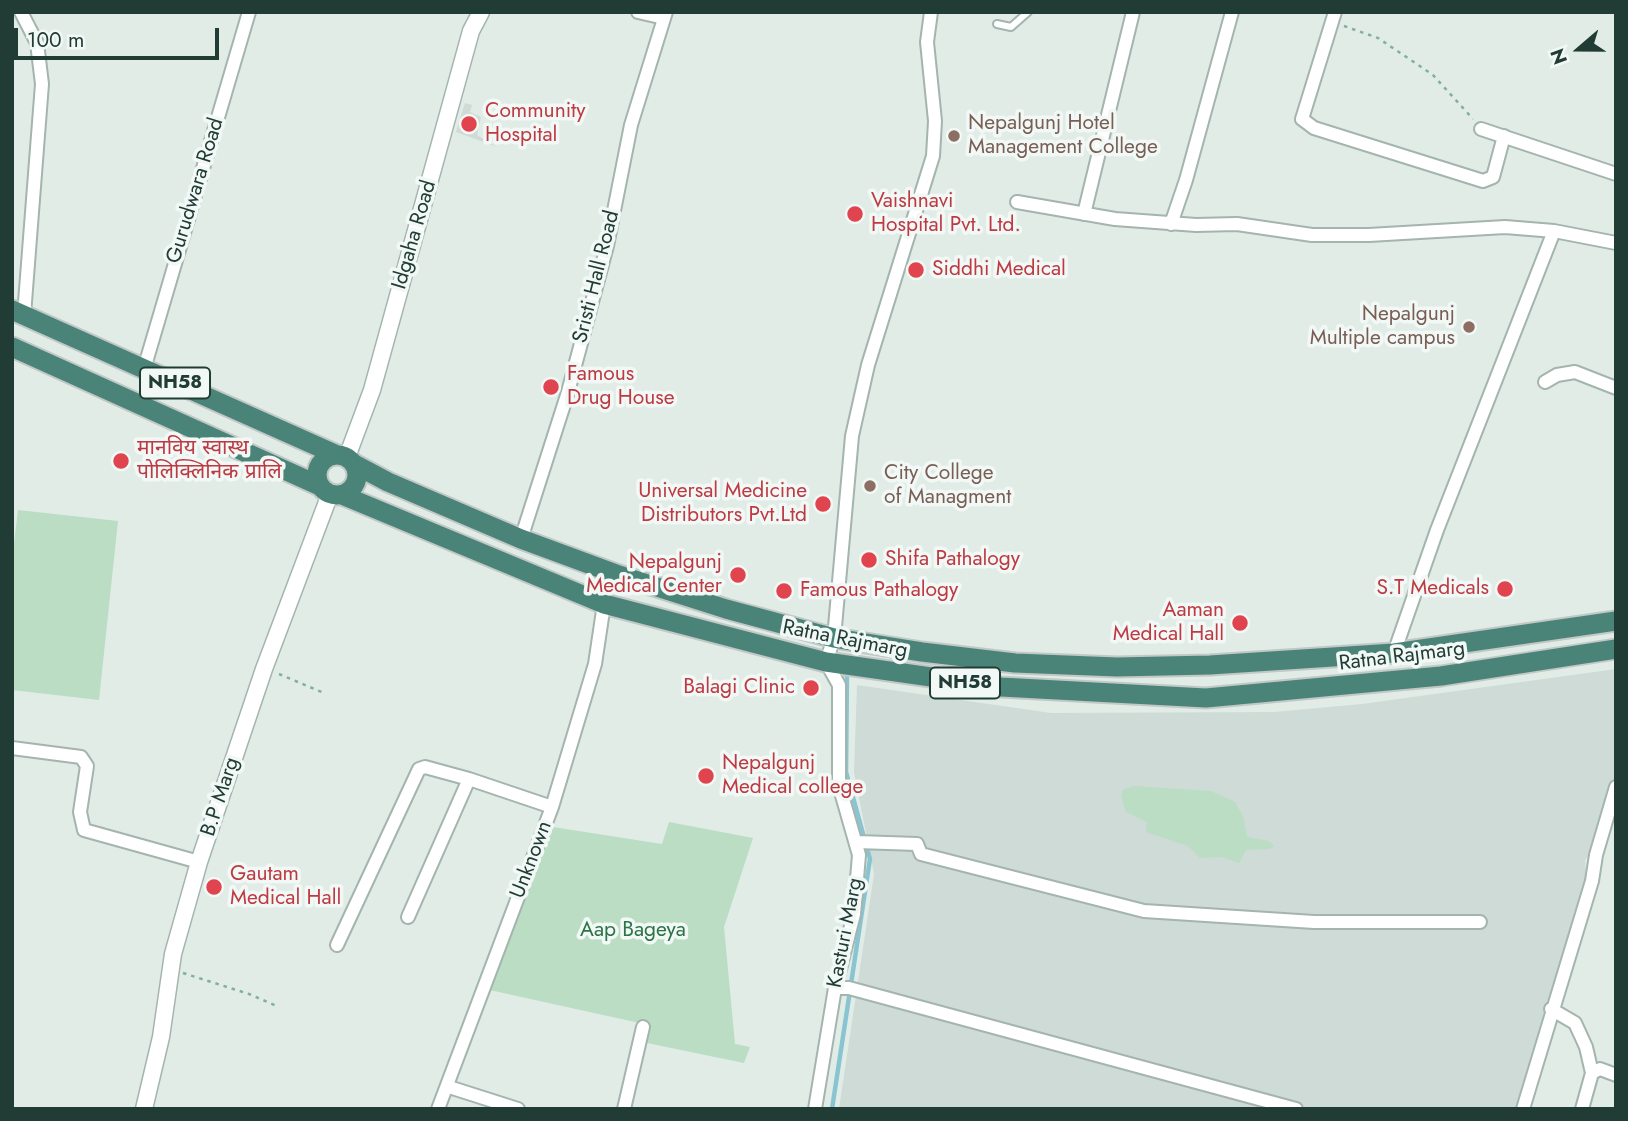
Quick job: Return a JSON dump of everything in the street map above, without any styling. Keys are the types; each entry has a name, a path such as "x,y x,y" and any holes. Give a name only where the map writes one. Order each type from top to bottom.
{"highway":[{"name":"Ratna Rajmarg","path":"18,313 346,459 388,482 521,539 616,574 726,609 834,638 922,653 1015,663 1117,667 1210,665 1394,653 1616,621"},
{"name":"Ratna Rajmarg","path":"12,346 331,492 604,604 826,662 1001,687 1206,698 1430,677 1616,649"},
{"path":"346,459 357,482 331,492 318,471 321,464 346,459"}],"street":[{"path":"18,313 42,85 37,43 21,12"},
{"name":"Gurudwara Road","path":"144,369 249,12"},
{"name":"Idgaha Road","path":"346,459 372,390 471,31 481,12"},
{"path":"638,12 665,15"},
{"path":"826,662 834,638 852,436 868,365 933,156 935,121 926,42 931,12"},
{"path":"1084,214 1133,12"},
{"path":"1171,224 1186,180 1231,12"},
{"name":"Sristi Hall Road","path":"521,539 568,392 607,246 631,125 665,15"},
{"path":"1334,17 1303,118 1314,128 1483,181 1493,177 1504,136"},
{"path":"1481,130 1616,174"},
{"path":"1017,202 1084,214 1171,224 1237,224 1312,235 1369,235 1505,227 1554,231 1616,243"},
{"path":"1394,653 1437,530 1554,231"},
{"path":"1545,382 1557,375 1575,372 1616,388"},
{"name":"B.P Marg","path":"144,1109 161,1037 171,969 199,862 264,668 331,492"},
{"name":"Unknown","path":"438,1109 449,1087 489,969 552,807 595,664 604,604"},
{"name":"Kasturi Marg","path":"815,1109 835,988 854,914 859,855 839,785 839,685 826,662"},
{"path":"12,748 81,757 87,766 80,812 84,830 199,862"},
{"path":"337,944 419,769 425,767 469,779 552,807"},
{"path":"408,917 469,779"},
{"path":"1522,1109 1592,881 1596,855 1616,787"},
{"path":"857,842 917,844 921,855 1144,911 1314,922 1480,922"},
{"path":"835,988 860,991 1296,1109"},
{"path":"1551,1009 1575,1023 1586,1047 1592,1073 1583,1109"},
{"path":"624,1109 643,1027"},
{"path":"1592,1073 1600,1069 1616,1075"},
{"path":"449,1087 518,1109"}],"lane":[{"path":"997,24 1011,27 1028,12"}],"path":[{"path":"1334,17 1378,38 1433,75 1481,130"},
{"path":"264,668 324,693"},
{"path":"171,969 249,994 279,1007"}],"shaded area":[{"name":"Community Hospital","path":"465,103 472,105 470,112 481,117 477,135 497,147 456,132"},
{"path":"1616,669 1616,771 1594,849 1585,860 1586,876 1515,1109 839,1109 874,874 854,772 857,685 1051,713 1274,712 1362,704"}],"green space":[{"path":"18,510 118,521 99,700 12,690 12,561"},
{"path":"1133,786 1211,791 1235,802 1243,816 1247,837 1269,841 1274,846 1270,849 1246,850 1239,863 1222,857 1200,858 1188,846 1146,832 1147,822 1126,812 1121,796 1123,790"},
{"name":"Aap Bageya","path":"669,822 753,838 724,927 735,1044 750,1047 744,1063 642,1042 644,1024 485,989 553,827 662,844"}],"waterway":[{"path":"832,1109 870,859 846,772 847,671"}],"place":[{"name":"Community Hospital","path":"469,124"},
{"name":"Nepalgunj Hotel Management College","path":"954,136"},
{"name":"Vaishnavi Hospital Pvt. Ltd.","path":"855,214"},
{"name":"Siddhi Medical","path":"916,270"},
{"name":"Nepalgunj Multiple campus","path":"1469,327"},
{"name":"Famous Drug House","path":"551,387"},
{"name":"मानविय स्वास्थ पोलिक्लिनिक प्रालि","path":"121,461"},
{"name":"City College of Managment","path":"870,486"},
{"name":"Universal Medicine Distributors Pvt.Ltd","path":"823,504"},
{"name":"Shifa Pathalogy","path":"869,560"},
{"name":"Nepalgunj Medical Center","path":"738,575"},
{"name":"S.T Medicals","path":"1505,589"},
{"name":"Famous Pathalogy","path":"784,591"},
{"name":"Aaman Medical Hall","path":"1240,623"},
{"name":"Balagi Clinic","path":"811,688"},
{"name":"Nepalgunj Medical college","path":"706,776"},
{"name":"Gautam Medical Hall","path":"214,887"}]}
